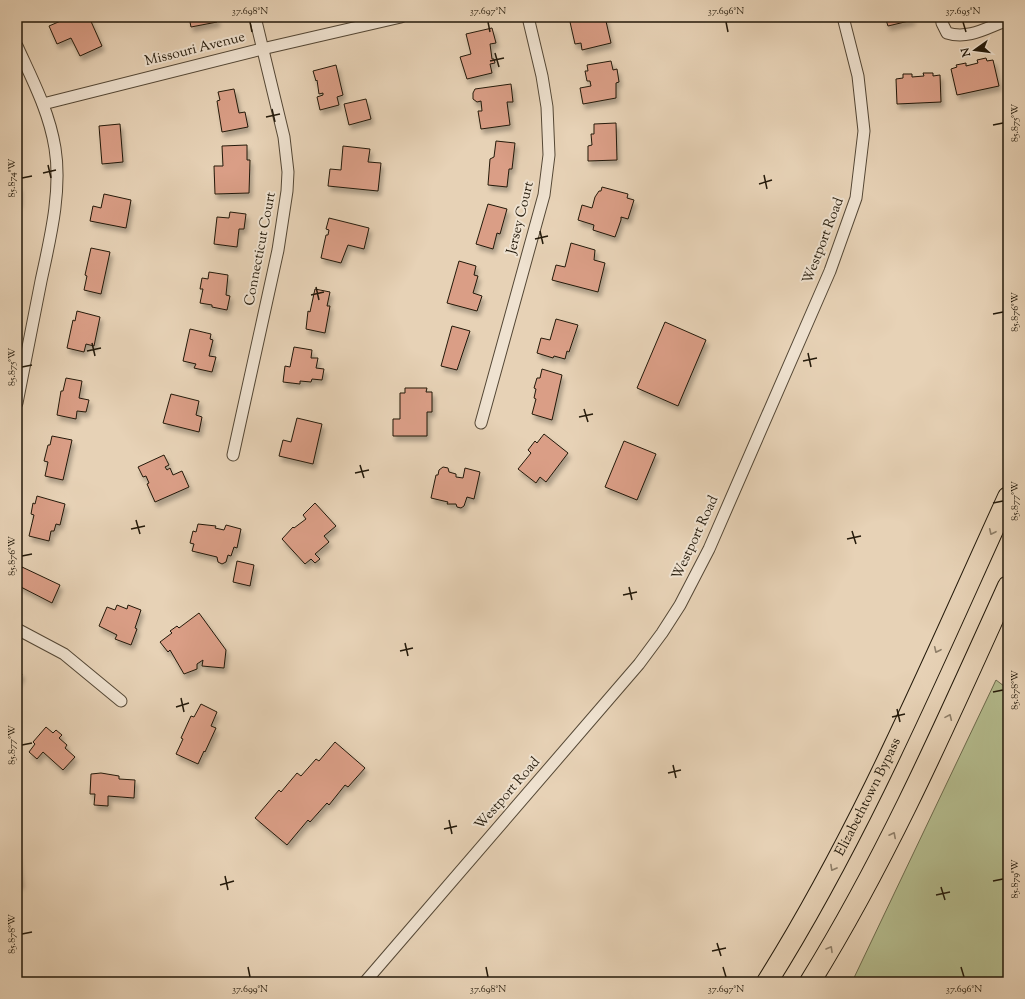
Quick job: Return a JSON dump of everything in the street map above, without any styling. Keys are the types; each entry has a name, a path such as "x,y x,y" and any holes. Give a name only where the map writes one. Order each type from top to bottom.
{"highway":[{"name":"Elizabethtown Bypass","path":"767,982 807,916 844,850 1008,496"},
{"path":"810,982 850,914 899,822 1008,586"}],"street":[{"name":"Connecticut Court","path":"233,455 278,250 287,191 288,172 284,137 255,17"},
{"name":"Missouri Avenue","path":"43,104 262,49 401,17"},
{"name":"Jersey Court","path":"481,423 544,195 549,154 543,83 528,17"},
{"name":"Westport Road","path":"365,982 639,664 680,605 709,549 830,271 856,198 864,131 858,76 843,17"},
{"path":"941,17 947,33 957,36 968,36 1008,20"},
{"path":"17,46 43,104 50,125 55,150 55,192 47,253 17,403"},
{"path":"17,629 64,654 121,701"}],"green space":[{"path":"996,680 1008,689 1008,982 852,982"}],"building":[{"path":"70,17 89,17 102,46 80,56 71,38 57,44 49,26"},
{"path":"189,17 217,17 217,22 191,27"},
{"path":"574,17 605,17 611,43 582,50 581,43 575,44 570,22 575,20"},
{"path":"885,17 912,17 913,20 888,26"},
{"path":"492,28 496,43 490,44 492,59 494,59 495,63 490,64 492,73 467,79 460,57 471,54 466,34"},
{"path":"986,58 987,61 993,60 999,86 957,95 951,69 957,67 956,65 966,63 966,66 978,63 977,60"},
{"path":"611,61 613,70 617,69 619,82 616,83 616,98 583,104 580,88 591,86 590,81 587,81 585,71 588,71 587,65"},
{"path":"336,65 343,95 337,97 339,105 320,110 317,97 323,95 323,93 319,94 317,80 316,81 313,71"},
{"path":"923,73 933,73 933,76 940,75 941,102 897,104 896,79 903,78 903,74 912,74 912,77 924,76"},
{"path":"511,84 513,102 507,102 510,125 481,129 478,111 482,111 481,101 477,102 473,99 475,89"},
{"path":"234,89 239,113 245,112 248,127 222,132 217,101 220,100 218,92"},
{"path":"366,99 371,119 349,125 344,104"},
{"path":"616,123 617,160 588,161 588,146 592,145 591,134 594,134 594,124"},
{"path":"120,124 123,162 102,164 99,126"},
{"path":"496,141 515,143 512,169 509,169 507,187 488,185 490,159 494,157"},
{"path":"247,145 247,160 250,160 249,193 215,194 214,166 223,166 222,146"},
{"path":"343,146 370,149 368,162 381,163 378,191 328,186 330,169 341,170"},
{"path":"17,187 19,187 19,203 17,202"},
{"path":"602,187 628,194 627,198 634,200 628,219 621,217 615,237 593,230 594,225 578,220 582,205 592,208 595,197 599,191 601,191"},
{"path":"104,194 131,200 126,228 90,221 93,206 101,208"},
{"path":"488,204 507,209 500,234 497,233 493,249 476,244"},
{"path":"230,212 246,214 244,229 239,229 237,247 214,244 217,217 229,218"},
{"path":"329,218 369,228 364,249 348,245 341,263 321,258 326,235 328,235 329,230 326,229"},
{"path":"571,243 595,250 594,260 605,263 598,292 552,280 556,265 565,267"},
{"path":"91,248 110,252 101,294 84,290 87,276 85,275"},
{"path":"459,261 476,266 474,275 478,276 473,293 482,296 477,311 447,303"},
{"path":"209,272 228,275 226,295 230,296 227,310 200,303 203,289 200,289 202,278 208,279"},
{"path":"315,289 330,292 327,306 330,306 325,333 306,329 308,311 310,312"},
{"path":"77,311 100,317 94,346 86,344 84,352 67,348 73,320 75,321"},
{"path":"556,319 578,325 569,352 567,351 565,359 554,356 553,358 537,353 541,338 550,340"},
{"path":"665,322 706,340 678,406 637,388"},
{"path":"452,326 470,331 457,370 441,366"},
{"path":"190,329 211,334 210,339 213,340 209,356 216,357 212,372 194,368 196,364 183,361"},
{"path":"294,347 312,350 311,358 318,358 316,368 324,369 322,380 312,379 311,382 300,381 300,384 283,382 285,366 290,367"},
{"path":"542,369 562,375 552,420 532,414 536,399 534,398 536,389 534,388 537,378 540,378"},
{"path":"66,378 82,381 79,398 89,400 86,412 77,411 76,419 57,415 61,391 63,391"},
{"path":"405,388 427,388 426,392 432,392 432,412 427,412 427,436 393,436 393,419 400,419 400,393 405,393"},
{"path":"171,394 199,401 196,415 202,417 199,432 163,423"},
{"path":"297,418 322,424 313,464 279,456 283,440 291,442"},
{"path":"544,434 568,453 546,482 540,477 536,483 518,469 531,453 528,450 535,441 537,443"},
{"path":"52,436 72,440 63,480 45,476 48,462 44,461"},
{"path":"624,441 656,454 637,500 605,487"},
{"path":"164,455 169,465 165,467 167,470 170,468 173,475 182,471 189,487 155,502 147,484 149,483 146,476 143,477 138,467"},
{"path":"443,467 448,468 449,472 456,474 456,477 463,478 465,468 480,472 474,499 467,497 464,506 461,508 457,507 456,504 447,504 448,502 431,498 436,475 438,475 439,470"},
{"path":"37,496 65,504 60,525 56,524 54,531 51,531 49,541 29,536 34,515 31,514 33,503 35,504"},
{"path":"315,503 336,526 324,536 329,542 315,554 320,559 315,563 311,559 305,564 282,539 293,527 294,528 306,519 303,515"},
{"path":"198,524 216,526 215,528 224,530 226,525 241,529 237,548 234,547 231,556 228,555 226,562 222,564 218,562 217,557 192,551 194,544 190,543 193,531 196,532"},
{"path":"237,561 254,565 250,586 233,582"},
{"path":"22,567 60,585 52,603 17,585 17,579"},
{"path":"117,605 127,609 128,605 141,610 135,628 137,629 131,645 115,639 117,635 99,626 107,607 115,610"},
{"path":"199,613 226,650 224,668 202,666 203,660 197,664 197,669 184,674 170,650 168,652 160,642 172,633 170,631 177,626 179,628"},
{"path":"17,671 22,674 17,684"},
{"path":"201,704 217,712 211,726 216,728 198,764 176,754 183,739 181,738 191,716 194,717"},
{"path":"46,727 53,733 56,730 62,735 59,738 67,745 65,748 75,757 63,770 43,752 37,759 29,752 35,744 33,742"},
{"path":"335,742 365,768 348,787 345,785 329,805 327,803 310,822 308,820 287,845 255,818 279,790 281,792 297,773 301,776 316,759 319,761"},
{"path":"101,773 119,776 119,779 135,780 134,798 108,796 108,806 94,805 95,794 90,794 91,774"},
{"path":"17,852 21,884 17,885"}]}
